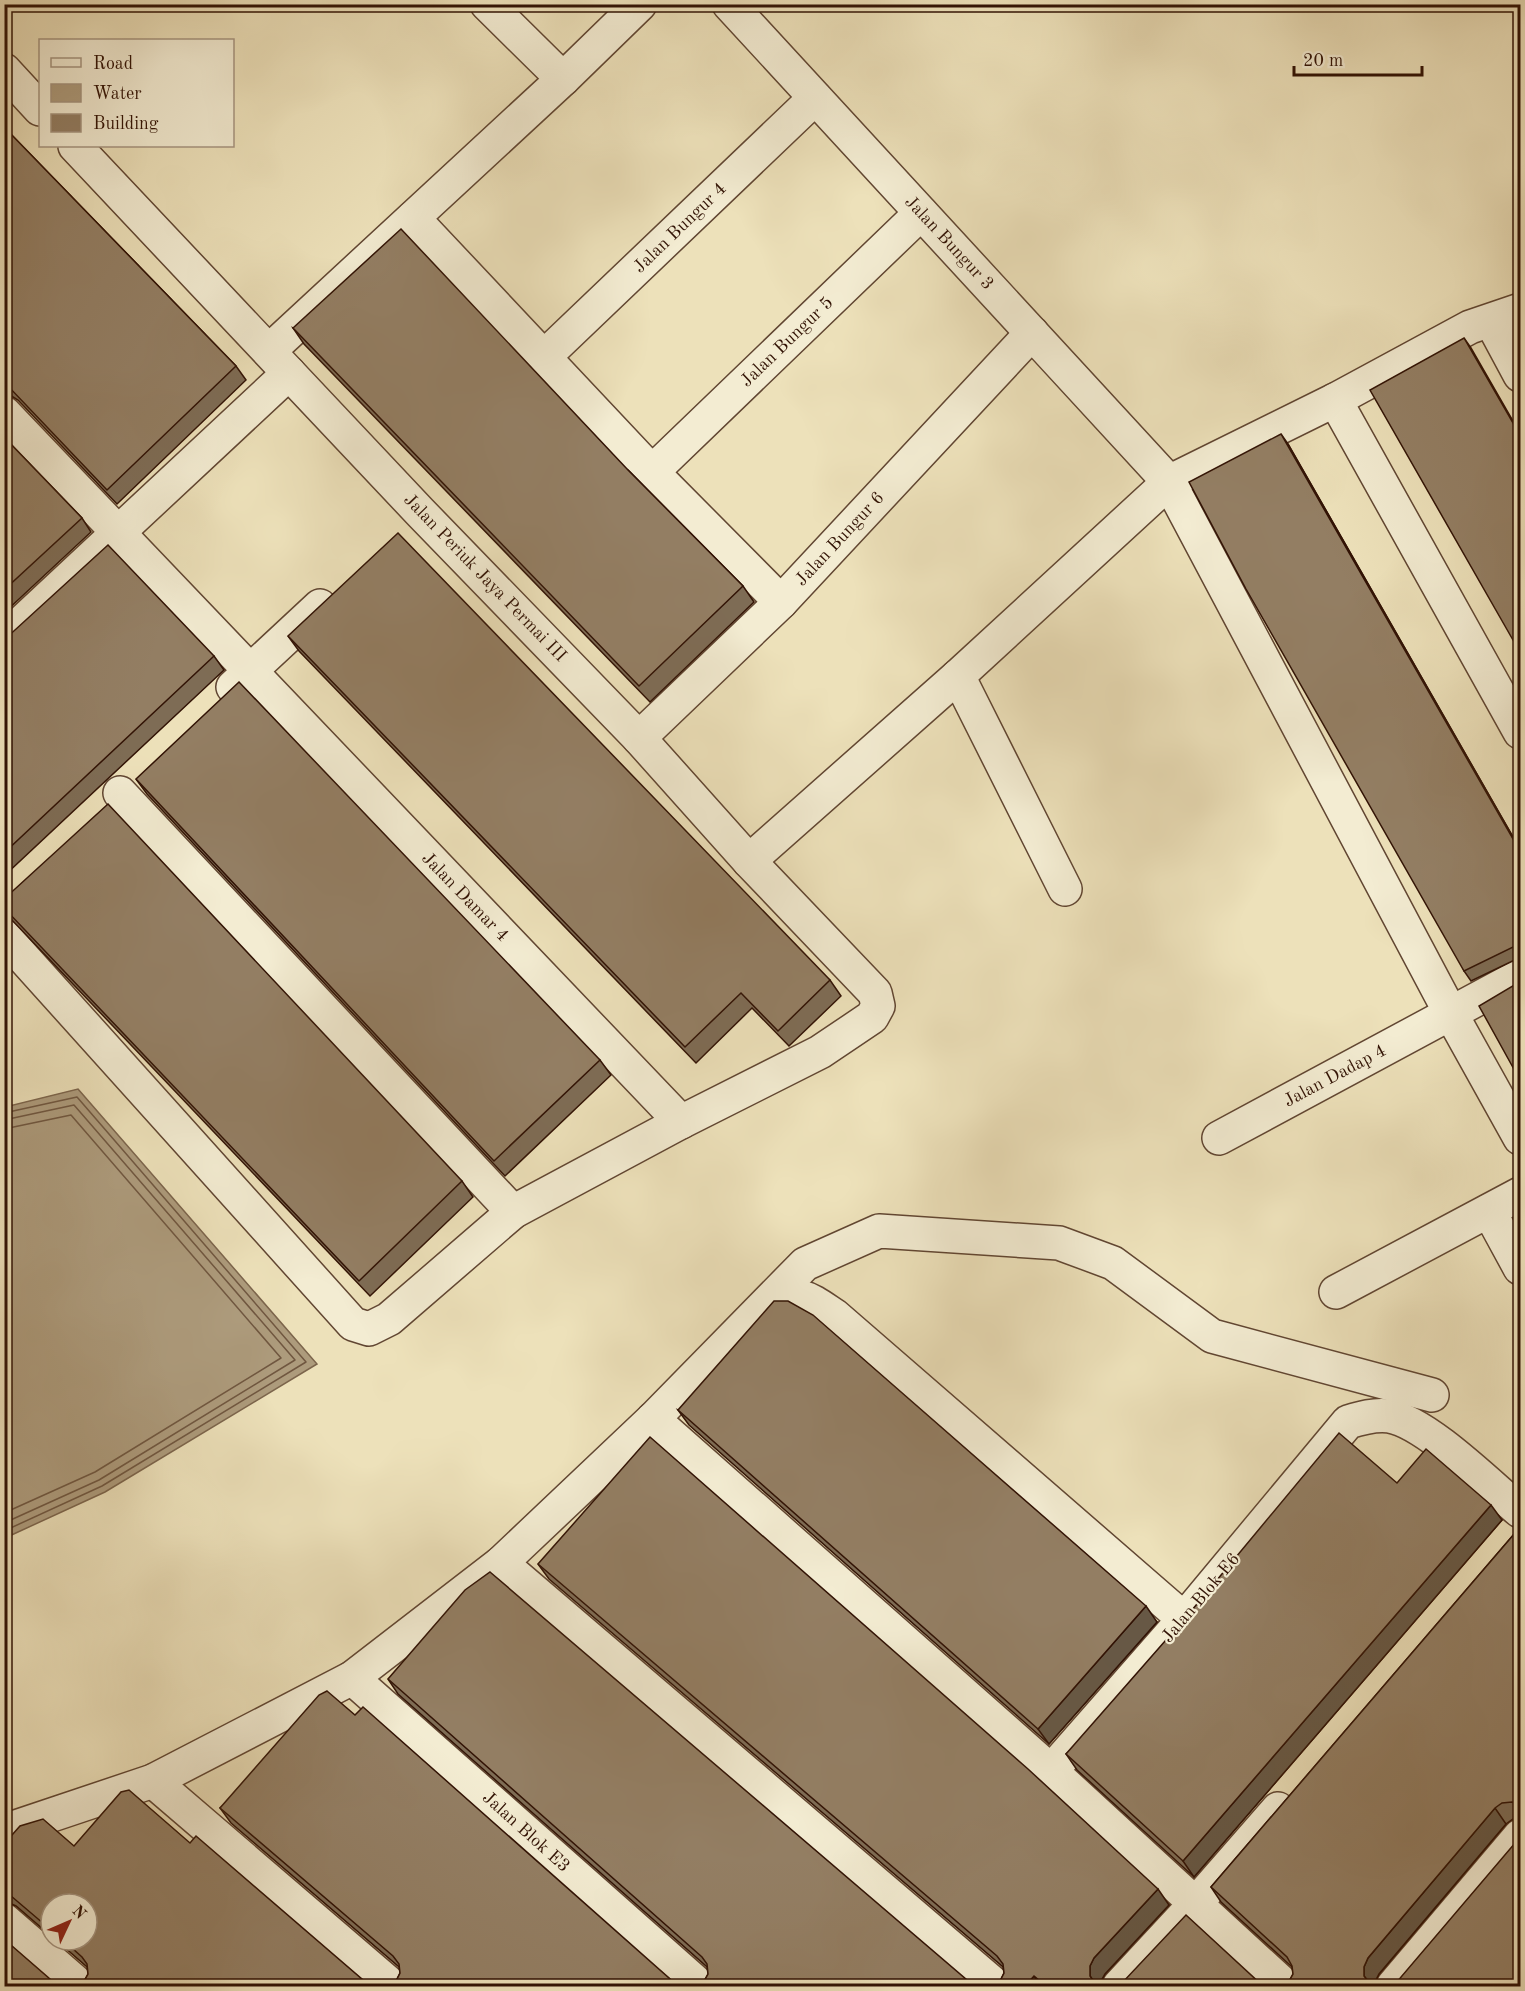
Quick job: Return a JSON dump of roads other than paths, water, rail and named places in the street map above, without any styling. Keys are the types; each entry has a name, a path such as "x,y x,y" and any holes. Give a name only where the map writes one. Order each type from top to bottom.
{"street":[{"path":"487,4 563,79"},
{"path":"4,639 118,533 413,218 640,4"},
{"name":"Jalan Bungur 3","path":"729,4 1169,482 1451,1014 1521,1138"},
{"path":"4,70 39,107"},
{"name":"Jalan Bungur 4","path":"544,357 815,98"},
{"name":"Jalan Periuk Jaya Permai III","path":"76,147 420,512 639,738 749,861 875,993 878,1006 872,1017 820,1052 681,1122"},
{"name":"Jalan Bungur 5","path":"652,472 921,213"},
{"path":"413,218 652,472 781,602"},
{"path":"749,861 958,676 1169,482 1335,400 1470,327 1506,315 1521,375"},
{"name":"Jalan Bungur 6","path":"639,738 781,602 1032,333"},
{"path":"1335,400 1521,732"},
{"name":"Jalan Damar 4","path":"4,413 681,1122"},
{"path":"395,536 420,512"},
{"path":"215,704 344,584"},
{"path":"958,676 1065,889"},
{"path":"95,817 146,769"},
{"path":"120,793 513,1212"},
{"path":"4,936 352,1324 369,1329 389,1319 513,1212 681,1122"},
{"name":"Jalan Dadap 4","path":"1219,1138 1521,976"},
{"path":"1336,1292 1521,1194"},
{"path":"1489,1211 1521,1268"},
{"path":"4,1831 153,1781 352,1678 501,1563 653,1419 805,1263 879,1231 1059,1243 1113,1263 1212,1336 1432,1395"},
{"path":"770,1301 790,1295 805,1296 835,1316 1184,1618"},
{"name":"Jalan Blok E6","path":"1051,1771 1184,1618 1348,1422 1368,1416 1387,1416 1405,1420 1473,1471 1518,1525"},
{"path":"653,1419 1051,1771 1285,1986"},
{"path":"501,1563 996,1986"},
{"name":"Jalan Blok E3","path":"352,1678 700,1986"},
{"path":"153,1781 392,1986"},
{"path":"1119,1986 1196,1903 1297,1787"},
{"path":"1394,1986 1521,1836"},
{"path":"4,1920 80,1986"}],"water":[{"path":"78,1089 317,1364 105,1492 5,1538 5,1107"}]}
